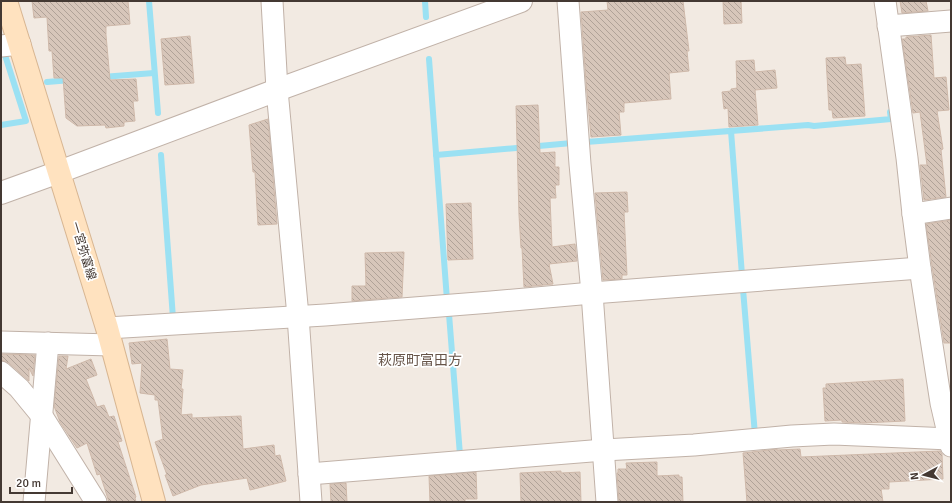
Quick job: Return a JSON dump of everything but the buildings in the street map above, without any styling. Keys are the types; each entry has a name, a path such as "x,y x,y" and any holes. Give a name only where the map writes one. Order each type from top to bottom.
{"main road":[{"name":"一宮弥富線","path":"6,1 10,45 59,172 109,337 154,502"}],"street":[{"path":"272,1 277,90 298,316 311,502"},
{"path":"1,193 521,1"},
{"path":"568,1 580,164 592,293 607,502"},
{"path":"309,474 604,450 694,445 792,436 834,434 950,435 941,403 920,268 907,158 884,1"},
{"path":"888,26 951,21"},
{"path":"913,214 951,208"},
{"path":"1,342 48,343 298,316 920,268"},
{"path":"34,502 48,343"},
{"path":"1,372 19,388 42,416 96,502"}],"waterway":[{"path":"149,1 158,113"},
{"path":"425,1 426,17"},
{"path":"1,125 26,121 4,52"},
{"path":"429,59 447,300"},
{"path":"102,77 154,73"},
{"path":"47,82 71,80"},
{"path":"586,142 891,119 890,112"},
{"path":"731,131 742,275"},
{"path":"436,155 572,143"},
{"path":"161,155 173,318"},
{"path":"743,289 755,435"},
{"path":"449,314 460,455"}],"district":[{"name":"萩原町富田方","path":"420,360"}]}
